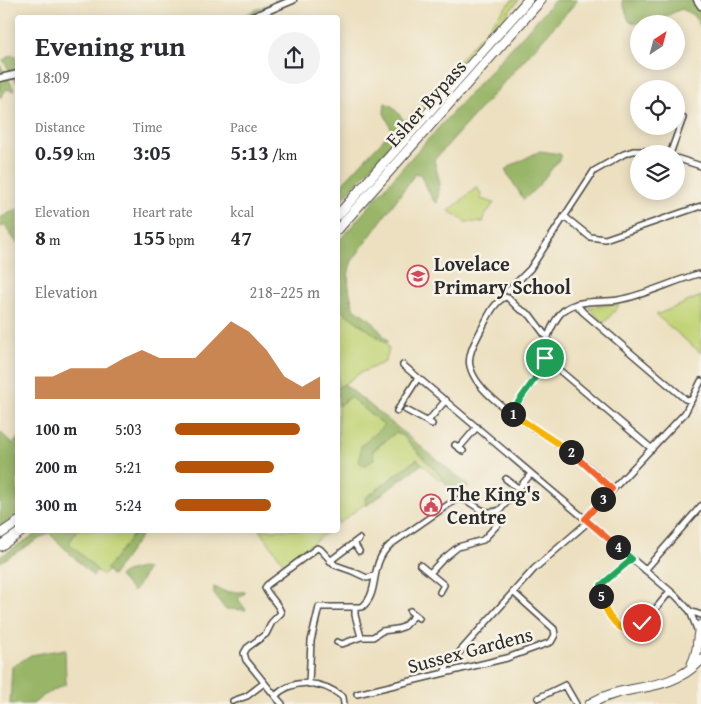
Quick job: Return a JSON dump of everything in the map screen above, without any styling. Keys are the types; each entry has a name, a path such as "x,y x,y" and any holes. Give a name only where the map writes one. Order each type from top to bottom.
{"highway":[{"name":"Esher Bypass","path":"340,213 528,0"},
{"name":"Esher Bypass","path":"340,227 541,0"},
{"path":"0,534 15,524"},
{"path":"0,546 20,533"},
{"path":"688,670 700,651 701,625"},
{"path":"590,704 616,693 644,689 666,683 701,660"}],"street":[{"path":"257,15 293,0"},
{"path":"696,0 701,6"},
{"path":"0,78 15,75"},
{"path":"508,291 530,269 594,171 630,152"},
{"path":"685,161 701,166"},
{"path":"564,216 590,237 605,239 701,206"},
{"path":"511,412 534,380 548,336 559,316 567,308 576,304 619,299 698,274 701,275"},
{"path":"548,336 545,335 530,315 505,297 500,300 485,322 471,355 470,366 483,389 511,412 575,456 612,489"},
{"path":"576,304 589,318 685,399 691,401"},
{"path":"541,358 545,358 652,449"},
{"path":"403,365 670,591 690,612 700,638"},
{"path":"397,411 399,402 418,378"},
{"path":"444,673 447,666 513,592 587,520 612,489 685,413 701,380"},
{"path":"406,410 430,422 446,400"},
{"path":"459,448 477,427"},
{"path":"309,684 311,640 318,610 322,606 362,607 372,596 374,576 379,560 385,550 448,503 455,500 464,499 480,511 498,511 505,506 531,474"},
{"path":"506,479 519,489"},
{"path":"645,570 701,506"},
{"path":"430,573 458,547 484,540 499,523 498,511"},
{"path":"330,561 359,539"},
{"path":"354,543 359,551"},
{"path":"282,704 246,660 244,653 247,648 266,634 272,622 281,613 267,592 266,585 317,548 339,568 352,571 363,577 370,578 374,576"},
{"path":"632,559 604,582 600,589 603,604 620,628 628,631 642,623 670,591"},
{"path":"420,565 444,586 440,592"},
{"name":"Sussex Gardens","path":"357,694 507,658 551,642 555,635 554,628 513,592"},
{"path":"355,608 361,638"},
{"path":"690,612 701,615"},
{"path":"337,642 342,644 373,636 382,631 403,627 414,615"},
{"path":"233,700 240,702 264,683"},
{"path":"275,696 290,685 309,684 325,687 338,693 343,697 344,704"},
{"path":"538,698 565,685 576,704"}],"green space":[{"path":"277,0 285,0 250,15 244,15"},
{"path":"512,0 519,0 408,125 406,121"},
{"path":"555,0 578,0 434,160 440,183 437,203 433,200 420,174 415,174 352,261 348,279 354,308 371,320 388,341 386,343 340,309 340,240 411,158"},
{"path":"622,0 691,0 701,13 701,27 693,15 682,9 669,15 630,15 629,21"},
{"path":"12,55 15,56 15,80 3,60"},
{"path":"0,65 15,91 7,89 0,98"},
{"path":"385,103 392,106 408,125 340,202 340,186 392,130 384,113"},
{"path":"540,151 560,154 562,156 524,200 505,170"},
{"path":"477,187 481,194 481,199 494,203 483,218 484,222 466,222 449,211"},
{"path":"15,210 15,240 4,225 0,228 0,218"},
{"path":"701,296 701,353 656,315"},
{"path":"618,304 618,307 604,323 588,307"},
{"path":"340,309 386,343 389,350 385,362 360,373 340,387"},
{"path":"344,384 469,486 452,493 439,474 402,435 395,433 373,450 374,460 364,466 359,462 361,446 384,425 350,397 340,404 340,387"},
{"path":"350,396 385,425 362,446 373,451 395,433 402,435 442,478 439,480 417,459 365,498 366,503 340,522 340,404"},
{"path":"0,432 13,444 15,442 15,516 0,527"},
{"path":"417,459 422,464 366,506 365,499"},
{"path":"37,533 49,533 0,562 0,557"},
{"path":"49,533 75,533 69,543 98,571 93,576"},
{"path":"75,533 135,533 106,569 107,572 102,575 69,543"},
{"path":"135,533 143,533 112,576 106,569"},
{"path":"262,533 326,533 284,564"},
{"path":"141,568 147,569 133,592 119,576"},
{"path":"214,587 226,592 246,592 238,599 246,610 225,609 214,594"},
{"path":"65,649 66,684 43,696 33,704 10,704 12,667 31,655"}],"place":[{"name":"Lovelace Primary School","path":"418,276"},
{"name":"The King's Centre","path":"431,505"}],"route":[{"path":"545,358 541,358 534,380 511,412 566,448 612,489 585,519 632,559 601,585 600,593 603,604 620,628 628,631 642,623"}]}
